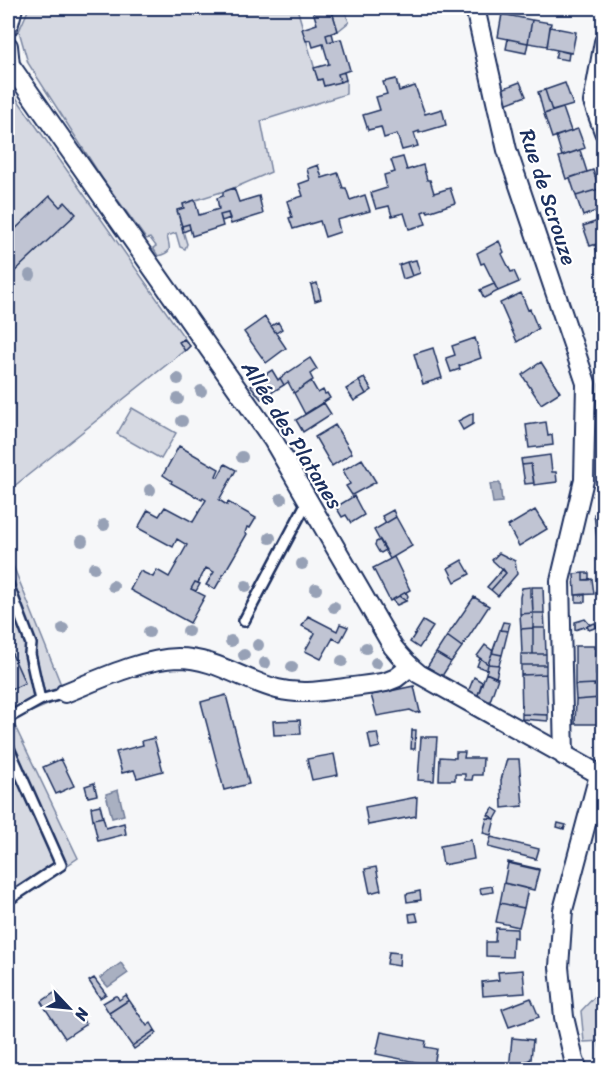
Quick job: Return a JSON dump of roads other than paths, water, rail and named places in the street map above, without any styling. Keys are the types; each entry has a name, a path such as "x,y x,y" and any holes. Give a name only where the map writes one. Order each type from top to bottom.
{"street":[{"path":"8,27 13,8"},
{"name":"Rue de Scrouze","path":"475,8 507,150 586,383 584,480 560,581 564,756"},
{"path":"603,42 598,103 603,132"},
{"name":"Allée des Platanes","path":"8,46 10,65 273,440 393,647 419,674 601,776"},
{"path":"64,693 141,664 177,658 213,664 276,689 305,693 386,682 396,678 410,667"},
{"path":"578,1070 564,1017 559,967 563,910 601,776"}],"lane":[{"path":"244,621 308,500"},
{"path":"8,584 32,644 30,654 40,700"},
{"path":"8,718 40,700 64,693"},
{"path":"8,746 61,865 8,900"}],"water":[{"path":"500,483 502,502 493,503 490,484"},
{"path":"118,790 124,815 112,818 106,794"},
{"path":"121,963 128,973 108,987 100,978"}]}
